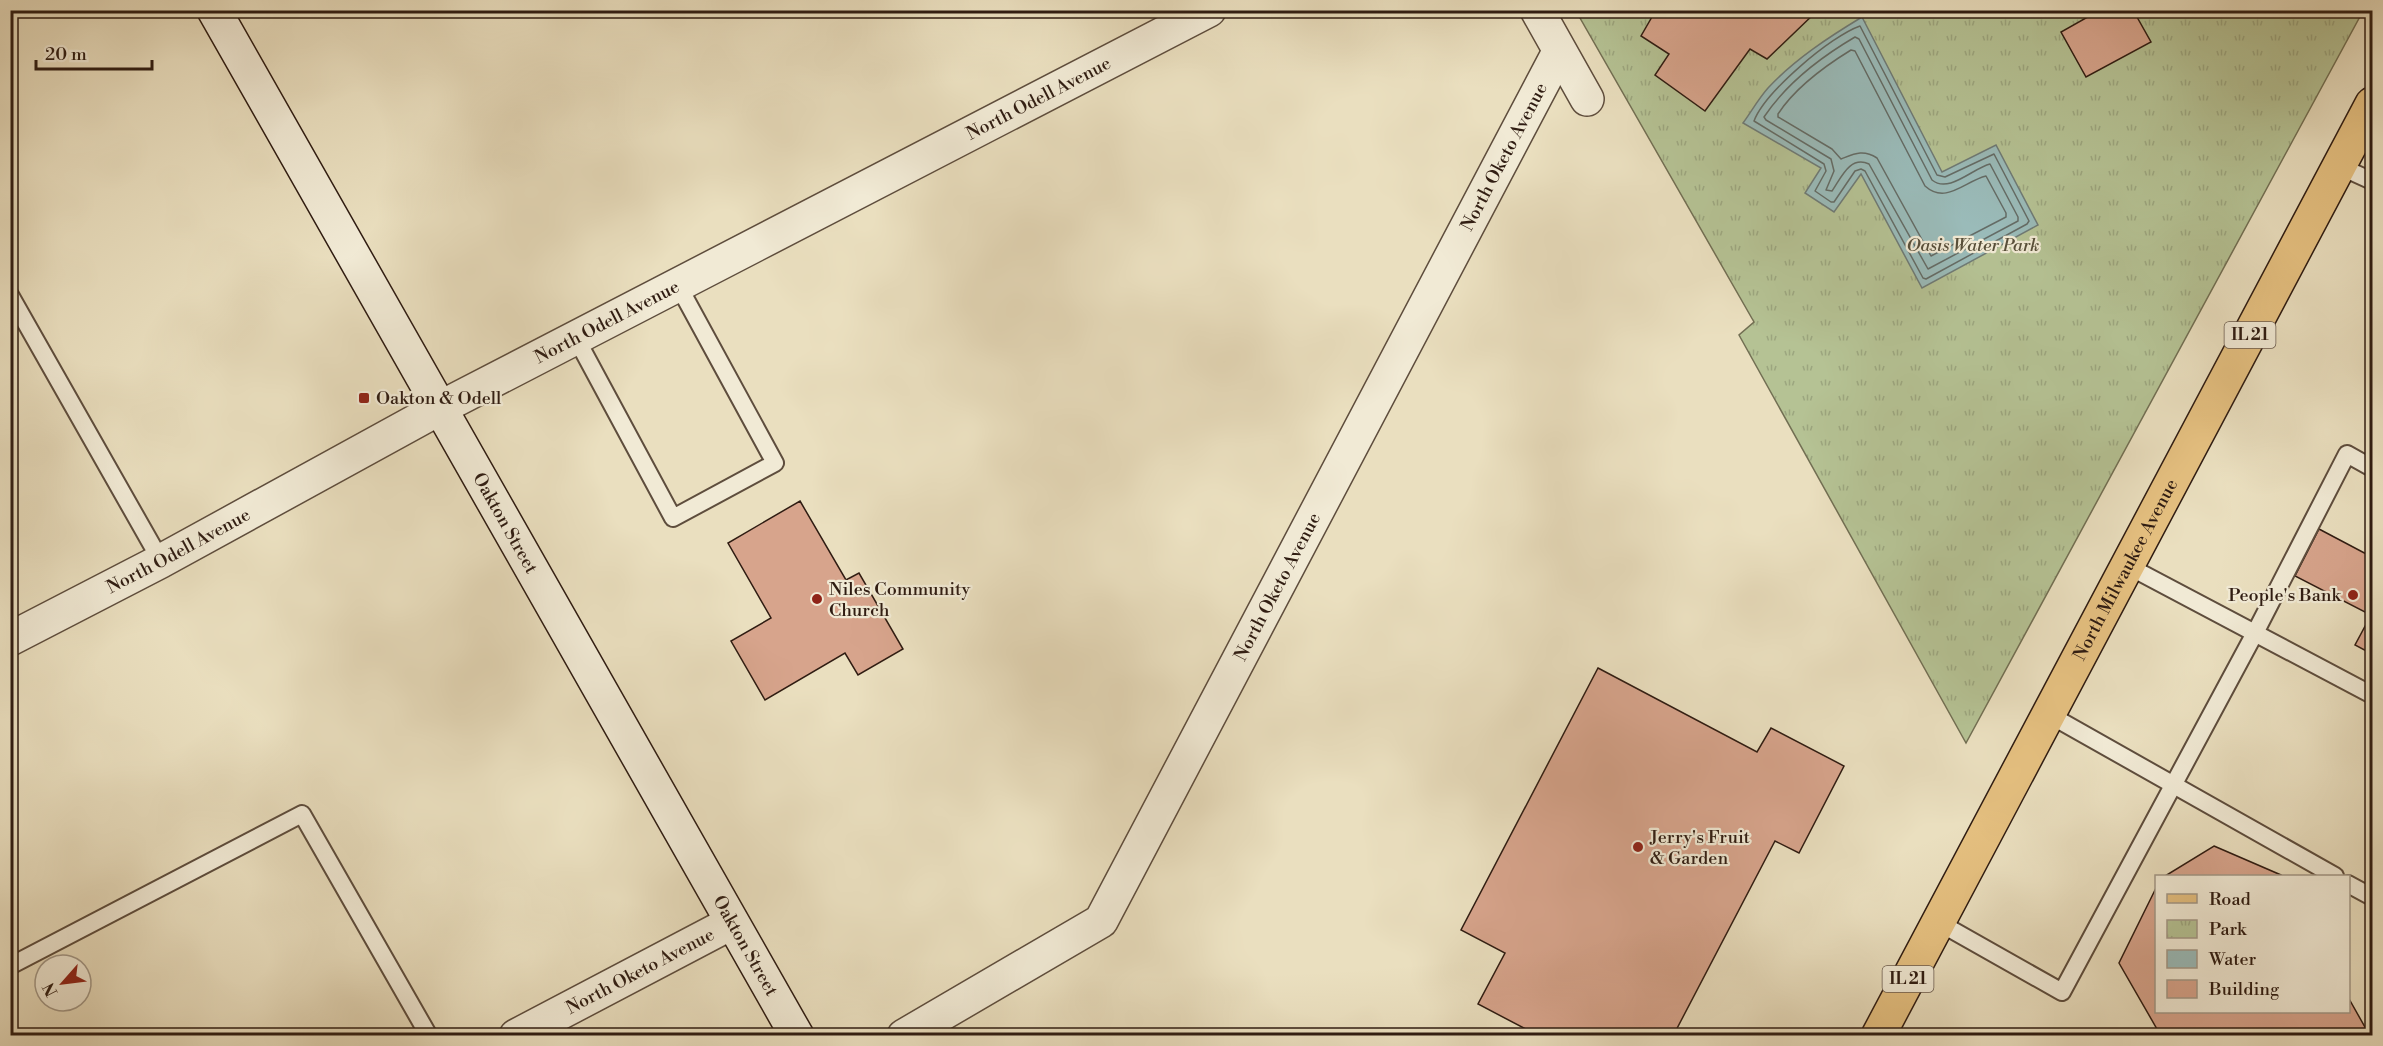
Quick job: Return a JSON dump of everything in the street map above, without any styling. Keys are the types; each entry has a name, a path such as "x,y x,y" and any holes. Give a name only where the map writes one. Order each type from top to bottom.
{"main road":[{"name":"North Milwaukee Avenue","path":"1878,1035 2373,104"}],"street":[{"name":"Oakton Street","path":"214,10 731,923 797,1035"},
{"name":"North Odell Avenue","path":"10,639 161,561 440,408 1209,10"},
{"path":"1537,10 1587,99"},
{"name":"North Oketo Avenue","path":"904,1035 1101,921 1560,52"},
{"name":"North Oketo Avenue","path":"516,1035 731,923"}],"lane":[{"path":"2339,166 2373,181"},
{"path":"576,338 673,518 775,464 678,285"},
{"path":"12,300 161,561"},
{"path":"1938,922 2062,992 2255,633 2347,454 2373,468"},
{"path":"2127,565 2373,695"},
{"path":"2048,714 2333,875"},
{"path":"10,966 302,814 429,1035"},
{"path":"2350,885 2373,897"}],"green space":[{"name":"Oasis Water Park","path":"1576,11 2363,11 1966,743 1739,335 1754,322"}],"water":[{"path":"1862,17 1942,172 1996,145 2038,225 1922,288 1861,174 1834,212 1805,193 1821,168 1743,123 1765,92 1789,67"}],"building":[{"path":"1656,10 1818,10 1767,59 1750,49 1705,111 1655,75 1669,54 1641,36"},
{"path":"2100,10 2133,10 2151,42 2086,77 2061,32"},
{"name":"Niles Community Church","path":"800,501 846,580 859,573 903,649 858,675 845,653 765,700 731,641 771,618 728,543"},
{"name":"People's Bank","path":"2319,529 2372,557 2372,654 2355,645 2371,615 2295,576"},
{"name":"Jerry's Fruit & Garden","path":"1598,668 1757,752 1771,728 1844,766 1799,853 1775,841 1673,1036 1539,1036 1478,1004 1505,953 1461,930"},
{"path":"2214,846 2281,875 2167,875"},
{"path":"2155,890 2155,1013 2350,1013 2350,1001 2370,1036 2161,1036 2119,963"}],"place":[{"name":"Oakton & Odell","path":"364,398"},
{"name":"People's Bank","path":"2353,595"},
{"name":"Niles Community Church","path":"817,599"},
{"name":"Jerry's Fruit & Garden","path":"1638,847"}]}
